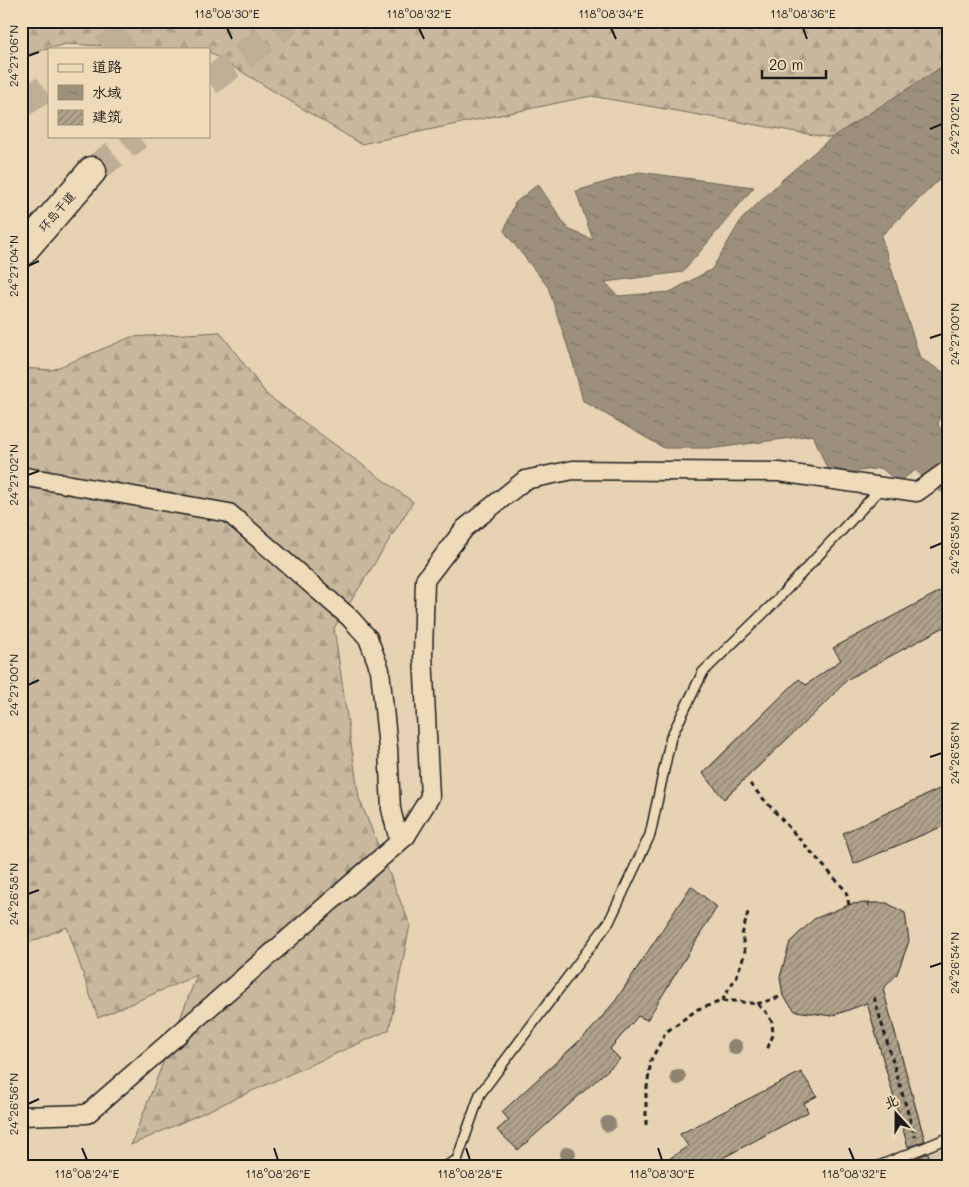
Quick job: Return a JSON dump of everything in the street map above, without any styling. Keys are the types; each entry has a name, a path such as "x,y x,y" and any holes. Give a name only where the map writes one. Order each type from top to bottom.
{"highway":[{"name":"环岛干道","path":"21,253 92,171"}],"street":[{"path":"21,1116 88,1114 406,836 430,797 423,655 425,580 465,528 525,480 573,470 779,472 917,492 948,470"},
{"path":"21,476 229,512 349,617 368,638 380,670 388,748 390,809 397,833 406,836"}],"lane":[{"path":"446,1166 458,1163 480,1094 609,922 650,835 671,737 703,672 776,602 882,487"},
{"path":"879,1166 948,1138"}],"path":[{"path":"750,784 846,891 849,905"},
{"path":"722,1001 736,977 745,953 742,935 748,912"},
{"path":"646,1125 646,1094 650,1060 666,1032 698,1009 722,1001 757,1004 783,996"},
{"path":"874,997 916,1140"},
{"path":"757,1004 766,1012 772,1022 773,1035 767,1050"}],"shaded area":[{"path":"948,1147 948,1166 894,1166 896,1164"}],"green space":[{"path":"21,21 948,21 948,63 831,138 591,96 361,144 210,53 210,48 140,48 66,44 21,56"},
{"path":"220,332 267,395 413,502 334,628 359,798 410,925 389,1030 131,1145 197,975 98,1018 67,927 21,946 21,368 52,370 131,337"}],"water":[{"path":"948,63 948,171 881,236 920,358 948,375 938,425 948,438 948,448 898,482 881,468 830,475 813,435 717,448 664,448 583,401 573,363 548,287 504,231 515,203 538,184 568,229 593,240 576,191 639,172 754,187 683,272 605,282 618,296 670,292 712,269 741,220 783,179 831,138"}],"building":[{"path":"948,587 948,625 848,679 724,799 703,773 799,679 806,685 841,660 833,648"},
{"path":"948,785 948,824 854,864 843,833"},
{"path":"691,886 717,907 647,1020 638,1016 610,1049 620,1059 518,1150 497,1130 509,1120 502,1112 591,1030 616,1000"},
{"path":"866,903 869,906 868,903 887,903 905,913 909,941 897,974 883,989 925,1141 908,1147 867,1003 832,1016 795,1011 783,996 780,977 790,942 814,919 851,904"},
{"path":"801,1072 817,1096 804,1103 808,1112 708,1166 659,1166 688,1146 680,1134"},
{"path":"928,1153 932,1166 913,1166 912,1160"}],"waterway":[{"path":"931,459 948,474"}],"tunnel":[{"path":"105,48 145,21"},
{"path":"210,81 289,21"},
{"path":"21,104 48,87"},
{"path":"92,171 135,138"}]}
